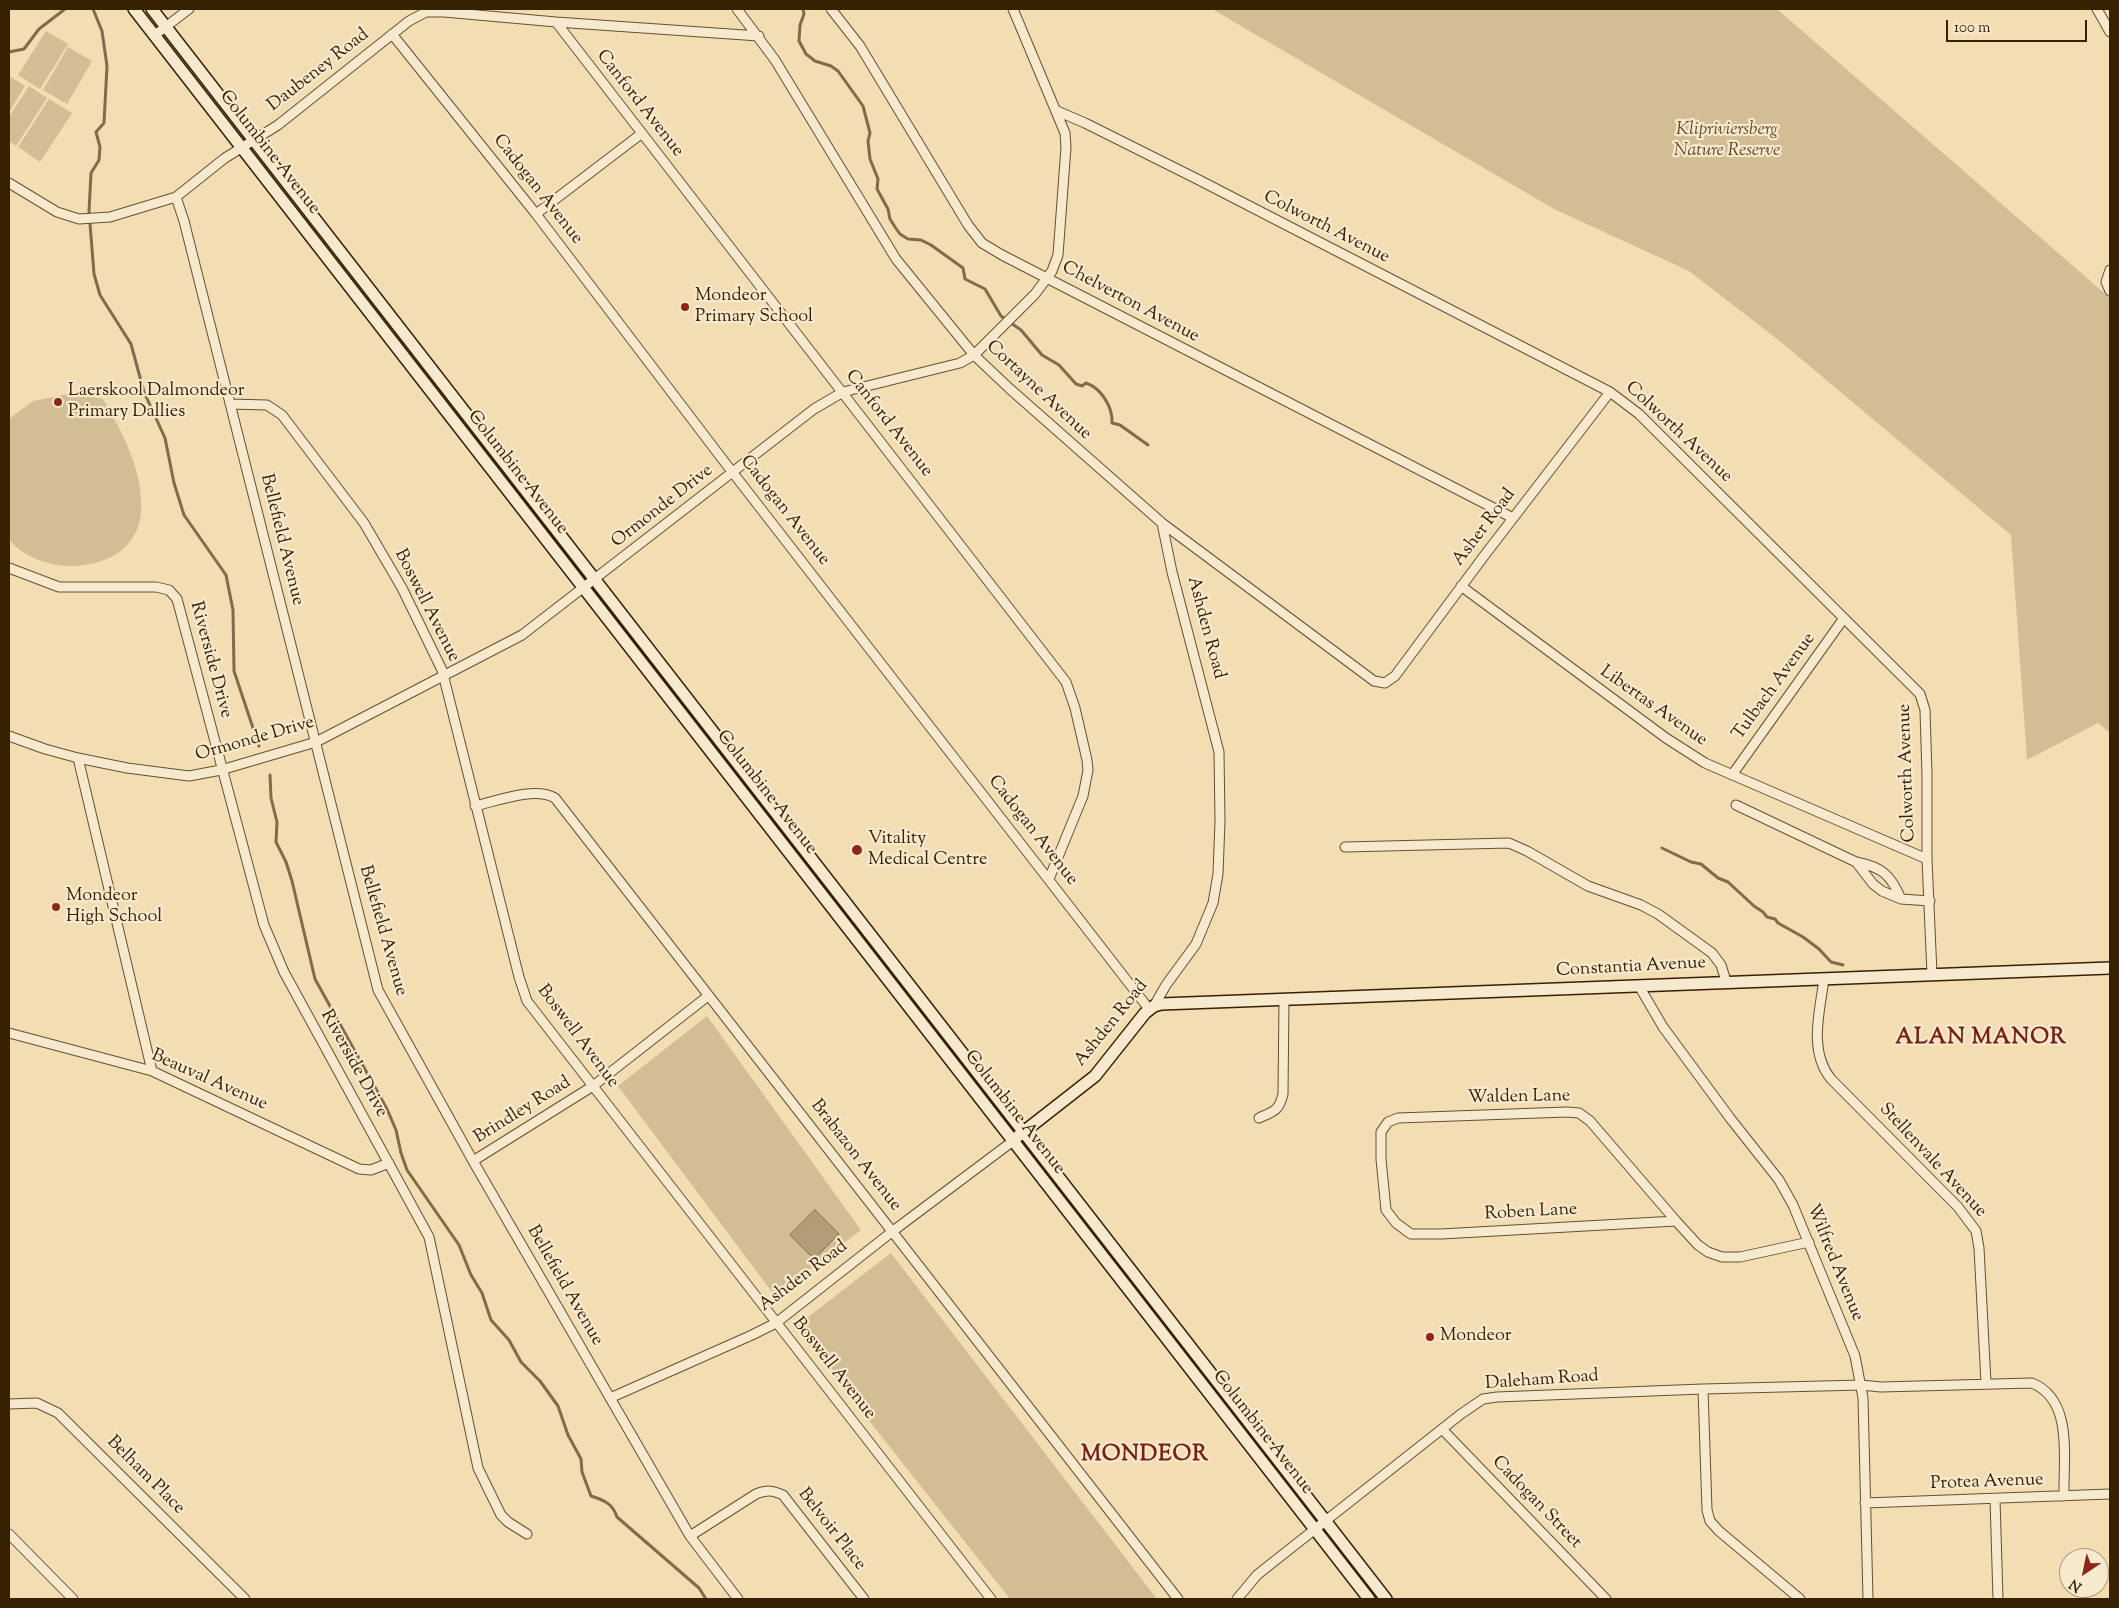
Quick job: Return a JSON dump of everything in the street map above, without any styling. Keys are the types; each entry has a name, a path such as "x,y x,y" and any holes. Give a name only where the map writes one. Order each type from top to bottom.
{"main road":[{"name":"Columbine Avenue","path":"134,9 1369,1599"},
{"name":"Columbine Avenue","path":"152,9 1386,1599"},
{"path":"358,297 370,289"},
{"path":"469,440 480,432"},
{"path":"694,729 705,722"},
{"path":"799,864 810,858"},
{"name":"Constantia Avenue","path":"1151,1008 1169,1003 2110,968"},
{"path":"906,1002 916,994"},
{"name":"Ashden Road","path":"1013,1141 1095,1076 1151,1008"},
{"path":"1115,1272 1125,1264"},
{"path":"1213,1398 1223,1390"}],"street":[{"path":"155,35 189,9"},
{"name":"Cortayne Avenue","path":"737,9 759,36 826,142 896,259 974,355 1162,523 1366,677 1377,683 1385,683"},
{"name":"Chelverton Avenue","path":"831,9 860,46 977,238 1002,256 1513,518"},
{"name":"Ormonde Drive","path":"9,736 44,749 78,758 181,776 198,775 221,770 316,742 522,635 814,409 843,392 940,369 960,363 974,355 1013,318 1047,278 1055,266 1058,255 1066,133 1013,9"},
{"path":"2097,9 2110,32"},
{"name":"Daubeney Road","path":"9,183 57,212 79,219 110,218 176,197 241,147 278,125 392,34 419,16 434,11 556,22 759,36"},
{"name":"Canford Avenue","path":"556,22 641,134 1060,671 1070,689 1088,760 1087,780 1083,796 1049,879"},
{"name":"Cadogan Avenue","path":"392,34 536,214 1049,879 1151,1008"},
{"name":"Colworth Avenue","path":"1057,111 1092,126 1199,180 1610,392 1640,414 1916,688 1925,710 1927,859 1932,974"},
{"path":"536,214 641,134"},
{"name":"Bellefield Avenue","path":"176,197 184,221 378,990 473,1161 690,1536 738,1599"},
{"path":"2110,270 2106,282 2110,291"},
{"name":"Asher Road","path":"1385,683 1395,676 1610,392"},
{"name":"Boswell Avenue","path":"230,404 267,405 282,415 364,523 389,564 439,662 523,991 533,1010 991,1599"},
{"name":"Ashden Road","path":"1151,1008 1196,944 1213,903 1218,874 1220,821 1219,752 1172,572 1162,523"},
{"name":"Riverside Drive","path":"9,568 59,587 156,587 173,593 179,605 221,770 264,925 275,955 424,1226 432,1248 478,1468 501,1515 528,1534"},
{"name":"Libertas Avenue","path":"1462,586 1679,748 1732,775 1927,859"},
{"name":"Tulbach Avenue","path":"1732,775 1844,618"},
{"path":"78,758 152,1071"},
{"name":"Brabazon Avenue","path":"476,806 532,793 548,794 555,798 1178,1599"},
{"path":"1736,805 1856,862 1870,865 1888,876 1901,898"},
{"path":"1345,847 1509,843 1527,851 1588,886 1641,905 1658,914 1712,953 1721,965 1726,982"},
{"path":"1856,862 1873,884 1882,892 1901,898 1930,901"},
{"name":"Stellenvale Avenue","path":"1824,979 1817,1047 1823,1067 1831,1078 1962,1212 1976,1231 1979,1248 1986,1383"},
{"name":"Wilfred Avenue","path":"1639,986 1663,1027 1730,1118 1779,1180 1809,1242 1855,1356 1861,1385 1868,1599"},
{"name":"Brindley Road","path":"473,1161 593,1086 708,996"},
{"path":"1260,1118 1276,1111 1284,1094 1284,1000"},
{"name":"Beauval Avenue","path":"9,1033 152,1071 351,1166 371,1170 389,1163"},
{"name":"Walden Lane","path":"1392,1219 1385,1205 1381,1159 1382,1132 1390,1120 1495,1113 1567,1112 1579,1113 1590,1121 1676,1221 1698,1245 1708,1252 1722,1257 1760,1254 1809,1242"},
{"name":"Ashden Road","path":"610,1398 752,1336 776,1323 893,1231 1013,1141"},
{"name":"Roben Lane","path":"1392,1219 1402,1229 1418,1235 1676,1221"},
{"name":"Daleham Road","path":"1237,1599 1257,1575 1325,1520 1476,1403 1489,1398 1704,1389 1861,1385 1881,1387 2032,1382 2041,1386 2055,1401 2059,1410 2063,1432 2064,1496"},
{"path":"1704,1389 1707,1503 1710,1521 1719,1531 1800,1599"},
{"name":"Belham Place","path":"9,1404 37,1403 58,1412 245,1599"},
{"name":"Cadogan Street","path":"1442,1429 1606,1599"},
{"name":"Belvoir Place","path":"690,1536 756,1494 767,1490 775,1491 783,1495 864,1599"},
{"name":"Protea Avenue","path":"1865,1503 2110,1494"},
{"path":"1995,1499 1998,1599"},
{"path":"9,1534 73,1599"}],"green space":[{"name":"Klipriviersberg Nature Reserve","path":"1212,9 1777,9 2110,298 2110,733 2098,723 2027,760 2011,535 1781,342 1689,271 1554,209"},
{"path":"46,31 68,44 40,89 18,75"},
{"path":"68,47 92,61 67,104 43,90"},
{"path":"9,76 25,86 9,112"},
{"path":"29,86 47,98 16,146 9,141 9,117"},
{"path":"49,99 72,113 40,162 18,147"},
{"path":"73,393 103,399 125,439 136,468 141,498 141,513 135,534 123,549 105,560 85,565 64,566 42,561 24,552 9,539 9,419 33,401"},
{"path":"707,1016 861,1230 775,1296 618,1086"},
{"path":"891,1253 1157,1599 1010,1599 795,1327"}],"shaded area":[{"path":"815,1210 839,1234 814,1259 790,1235"}],"waterway":[{"path":"9,52 24,49 39,29 65,9"},
{"path":"93,9 102,31 107,66 104,123 96,132 100,147 99,160 91,173 89,211 94,274 100,295 131,344 144,392 165,438 174,483 184,515 226,575 233,610 234,671 259,746"},
{"path":"803,9 804,14 800,25 799,41 806,54 815,61 831,66 838,71 863,106 870,133 868,141 870,159 878,179 877,189 888,209 890,219 900,234 908,239 921,240 931,245 963,268 965,279 985,289 1001,316 1021,330 1042,355 1059,365 1076,384 1082,386 1086,383 1097,389 1108,405 1112,423 1120,425 1148,445"},
{"path":"270,775 271,798 277,822 276,842 286,862 292,881 315,979 387,1109 396,1130 407,1170 459,1245 471,1275 482,1293 491,1320 509,1340 521,1362 540,1381 558,1406 568,1435 581,1459 582,1472 591,1496 604,1501 610,1506 617,1517 699,1588 706,1599"},
{"path":"1662,848 1691,862 1701,864 1718,878 1728,882 1767,917 1775,919 1778,923 1803,937 1819,949 1831,962 1843,965"}],"place":[{"name":"Mondeor Primary School","path":"685,307"},
{"name":"Laerskool Dalmondeor Primary Dallies","path":"58,402"},
{"name":"Vitality Medical Centre","path":"857,850"},
{"name":"Mondeor High School","path":"56,907"},
{"name":"Mondeor","path":"1430,1337"}],"district":[{"name":"ALAN MANOR","path":"1981,1039"},
{"name":"MONDEOR","path":"1145,1456"}]}
